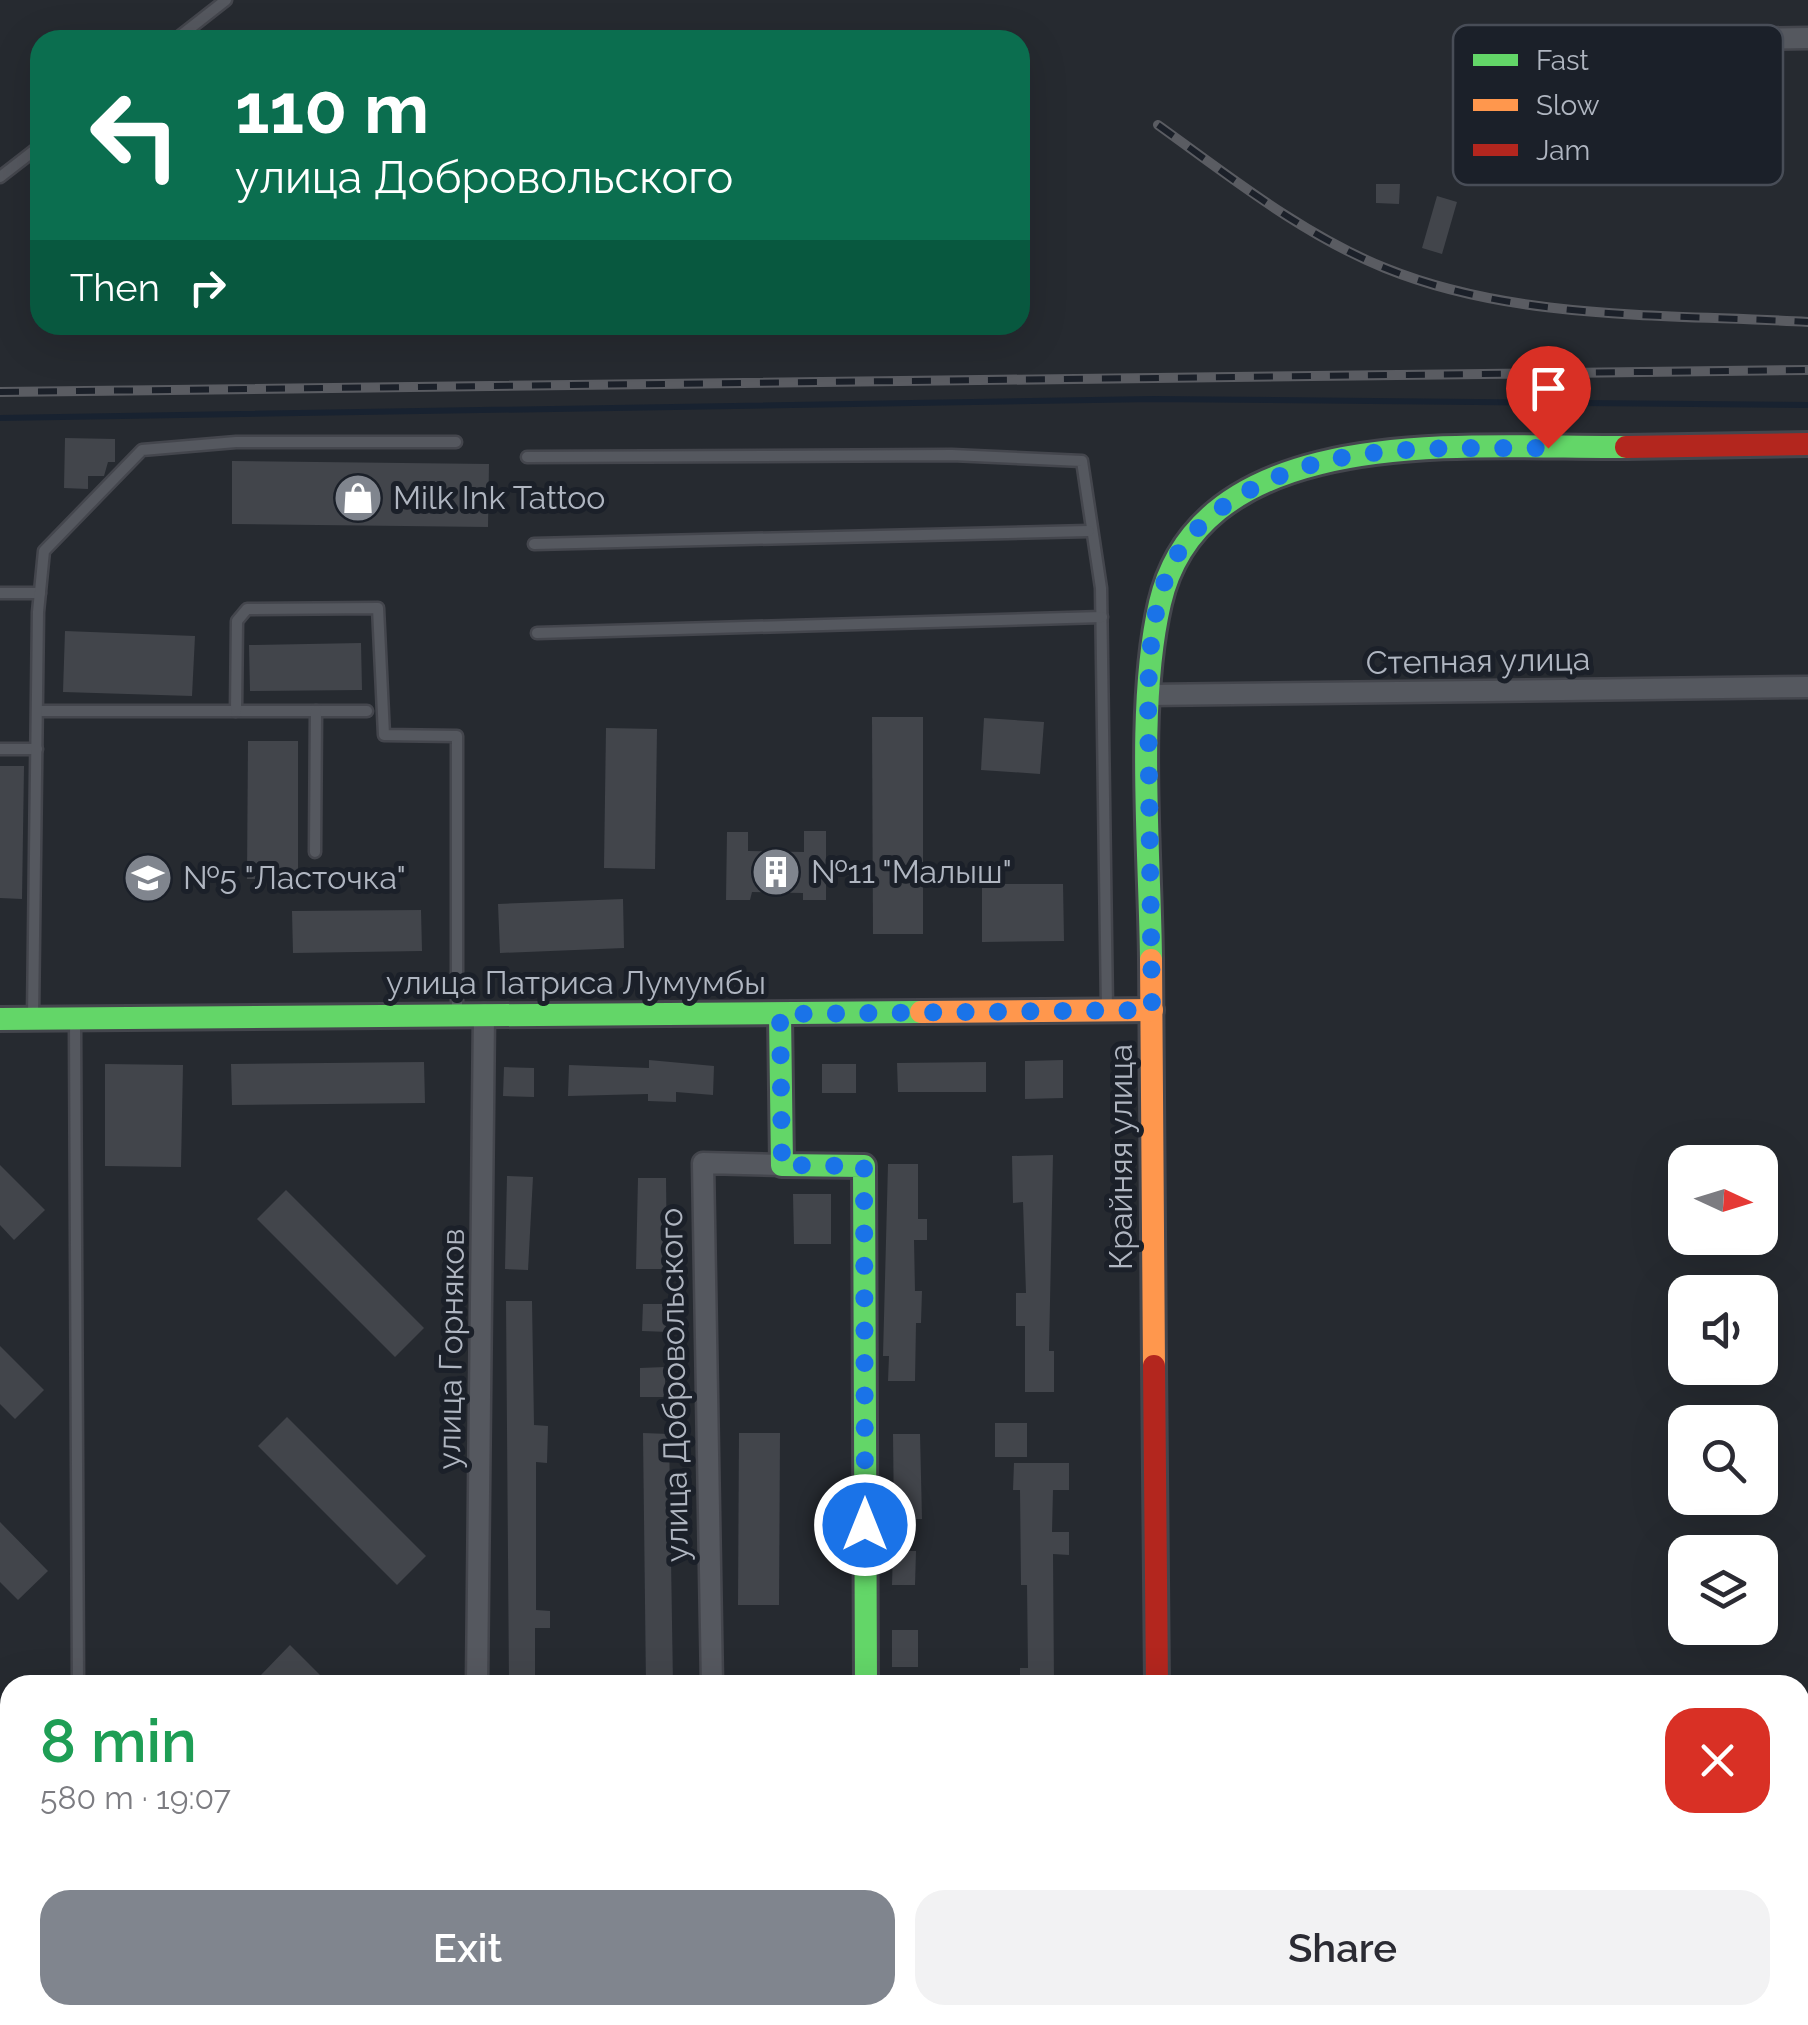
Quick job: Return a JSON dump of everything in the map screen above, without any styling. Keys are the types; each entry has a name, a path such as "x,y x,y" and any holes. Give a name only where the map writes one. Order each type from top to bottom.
{"street":[{"path":"1783,38 1808,38"},
{"name":"Крайняя улица","path":"1157,1675 1148,694 1153,633 1168,571 1204,521 1254,486 1322,462 1402,450 1808,444"},
{"name":"Степная улица","path":"1148,694 1808,687"},
{"name":"улица Патриса Лумумбы","path":"0,1019 1152,1010"},
{"name":"улица Горняков","path":"477,1675 484,1014"},
{"path":"780,1014 782,1165"},
{"name":"улица Добровольского","path":"712,1675 703,1163 864,1166 866,1675"}],"lane":[{"path":"188,30 226,0"},
{"path":"0,177 30,154"},
{"path":"33,1020 44,550 142,450 236,442 456,442"},
{"path":"527,458 952,455 1082,460 1101,588 1107,1010"},
{"path":"534,544 1090,531"},
{"path":"0,592 40,594"},
{"path":"236,712 237,621 247,609 378,608 384,735 457,736 456,1015"},
{"path":"537,632 1102,617"},
{"path":"315,852 316,711"},
{"path":"38,712 366,711"},
{"path":"0,749 37,749"},
{"path":"75,1020 78,1675"}],"building":[{"path":"1376,184 1400,184 1399,204 1376,203"},
{"path":"1437,196 1457,202 1442,254 1422,248"},
{"path":"65,438 115,439 115,462 108,462 104,476 88,476 88,489 64,488"},
{"path":"232,461 489,464 488,527 232,524"},
{"path":"65,631 195,636 192,696 63,692"},
{"path":"361,643 362,690 250,691 249,645"},
{"path":"872,717 923,717 923,934 873,934"},
{"path":"984,718 1044,722 1040,774 981,770"},
{"path":"606,728 657,729 655,869 604,868"},
{"path":"248,741 298,741 298,879 247,879"},
{"path":"0,766 24,766 22,899 0,898"},
{"name":"№11 \"Малыш\"","path":"804,831 826,831 826,900 803,900 803,893 752,892 750,900 726,900 727,832 748,832 748,851 804,852"},
{"path":"982,884 1063,884 1064,941 982,942"},
{"path":"623,899 624,948 500,953 498,904"},
{"path":"421,910 422,951 293,953 292,911"},
{"path":"649,1060 714,1066 713,1095 676,1092 676,1102 648,1101 648,1094 568,1096 569,1065 649,1068"},
{"path":"1063,1060 1063,1098 1025,1099 1025,1061"},
{"path":"424,1062 425,1103 232,1105 231,1064"},
{"path":"986,1062 986,1092 898,1092 897,1063"},
{"path":"105,1064 183,1065 181,1167 105,1166"},
{"path":"822,1064 856,1064 856,1093 822,1093"},
{"path":"504,1067 534,1068 534,1097 503,1096"},
{"path":"1053,1155 1049,1351 1054,1351 1054,1392 1025,1392 1025,1326 1016,1326 1016,1293 1026,1293 1023,1202 1013,1203 1012,1156"},
{"path":"888,1164 918,1164 918,1219 927,1219 927,1240 914,1240 915,1291 922,1291 921,1323 916,1323 915,1381 888,1381 889,1356 883,1356"},
{"path":"0,1165 45,1210 14,1240 0,1225"},
{"path":"507,1176 533,1177 528,1270 505,1269"},
{"path":"638,1178 666,1178 667,1269 636,1269"},
{"path":"286,1190 424,1328 395,1357 257,1219"},
{"path":"793,1194 831,1194 831,1244 794,1244"},
{"path":"506,1301 532,1301 534,1425 548,1426 547,1463 536,1462 536,1610 550,1611 550,1628 535,1628 535,1675 509,1675"},
{"path":"643,1304 670,1304 669,1332 642,1331"},
{"path":"0,1346 44,1390 15,1419 0,1404"},
{"path":"665,1367 665,1397 640,1397 640,1368"},
{"path":"287,1417 426,1556 397,1585 258,1446"},
{"path":"995,1423 1027,1423 1027,1457 995,1457"},
{"path":"643,1433 669,1434 673,1675 646,1675"},
{"path":"739,1433 780,1433 779,1605 738,1605"},
{"path":"893,1434 920,1434 922,1519 894,1519"},
{"path":"1014,1463 1069,1463 1069,1490 1053,1490 1052,1532 1069,1532 1069,1555 1053,1554 1054,1675 1020,1675 1020,1668 1028,1668 1027,1585 1021,1585 1020,1490 1013,1490"},
{"path":"0,1522 48,1571 18,1600 0,1582"},
{"path":"893,1551 916,1551 915,1585 892,1585"},
{"path":"892,1630 918,1630 918,1667 892,1667"},
{"path":"290,1645 320,1675 261,1675"}],"waterway":[{"path":"0,418 1153,399 1808,405"}],"railway":[{"path":"1158,125 1325,239 1385,268 1435,285 1487,298 1593,312 1808,322"},
{"path":"0,392 1808,370"}],"traffic: fast":[{"path":"1151,960 1146,780 1148,687 1160,603 1186,543 1231,500 1288,472 1355,456 1427,448 1626,447"},
{"path":"0,1019 921,1012"},
{"path":"780,1014 782,1165 864,1166 866,1675"}],"traffic: slow":[{"path":"1151,960 1154,1366"},
{"path":"921,1012 1152,1010"}],"traffic: jam":[{"path":"1626,447 1808,444"},
{"path":"1154,1366 1157,1675"}],"place":[{"name":"Milk Ink Tattoo","path":"358,498"},
{"name":"№11 \"Малыш\"","path":"776,872"},
{"name":"№5 \"Ласточка\"","path":"148,878"}],"route":[{"path":"865,1525 864,1166 782,1165 780,1014 1152,1010 1148,694 1153,633 1168,571 1204,521 1254,486 1322,462 1402,450 1548,448"}]}
